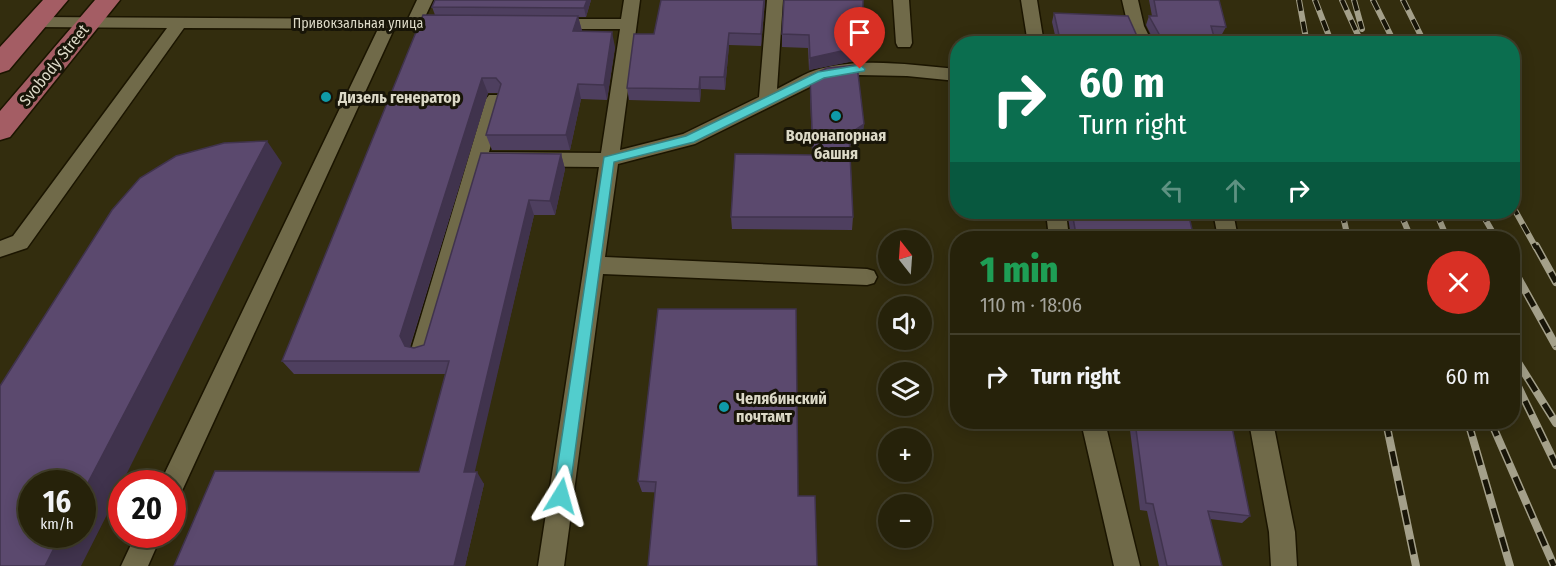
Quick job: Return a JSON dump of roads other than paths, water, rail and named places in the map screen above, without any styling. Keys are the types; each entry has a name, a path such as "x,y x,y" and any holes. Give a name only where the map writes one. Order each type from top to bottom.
{"main road":[{"path":"0,64 56,0"},
{"name":"Svobody Street","path":"0,130 108,0"}],"lane":[{"path":"414,23 425,0"},
{"path":"551,566 632,0"},
{"path":"768,99 775,0"},
{"path":"900,0 904,43"},
{"path":"1029,0 1035,36"},
{"path":"1130,0 1136,26 1141,36"},
{"name":"Привокзальная улица","path":"37,22 462,24"},
{"path":"0,249 20,242 178,22"},
{"path":"179,470 390,23"},
{"path":"532,24 627,24"},
{"path":"477,159 608,160 689,139 822,74 860,69 950,74"},
{"path":"422,350 495,99"},
{"path":"593,265 867,277"},
{"path":"1095,429 1127,566"},
{"path":"1262,429 1282,532 1284,566"},
{"path":"134,566 142,548"}],"railway":[{"path":"1299,0 1306,36"},
{"path":"1315,0 1329,36"},
{"path":"1342,0 1358,36"},
{"path":"1354,0 1362,29"},
{"path":"1373,0 1391,36"},
{"path":"1403,0 1421,36"},
{"path":"1344,219 1346,231"},
{"path":"1403,219 1408,231"},
{"path":"1439,219 1444,231"},
{"path":"1485,219 1492,231"},
{"path":"1520,219 1536,248"},
{"path":"1536,246 1556,282"},
{"path":"1520,281 1556,346"},
{"path":"1520,366 1556,423"},
{"path":"1520,391 1556,465"},
{"path":"1387,429 1416,566"},
{"path":"1470,429 1510,566"},
{"path":"1494,429 1554,566"}],"place":[{"name":"Дизель генератор","path":"326,97"},
{"name":"Водонапорная башня","path":"836,116"},
{"name":"Челябинский почтамт","path":"724,407"}]}
